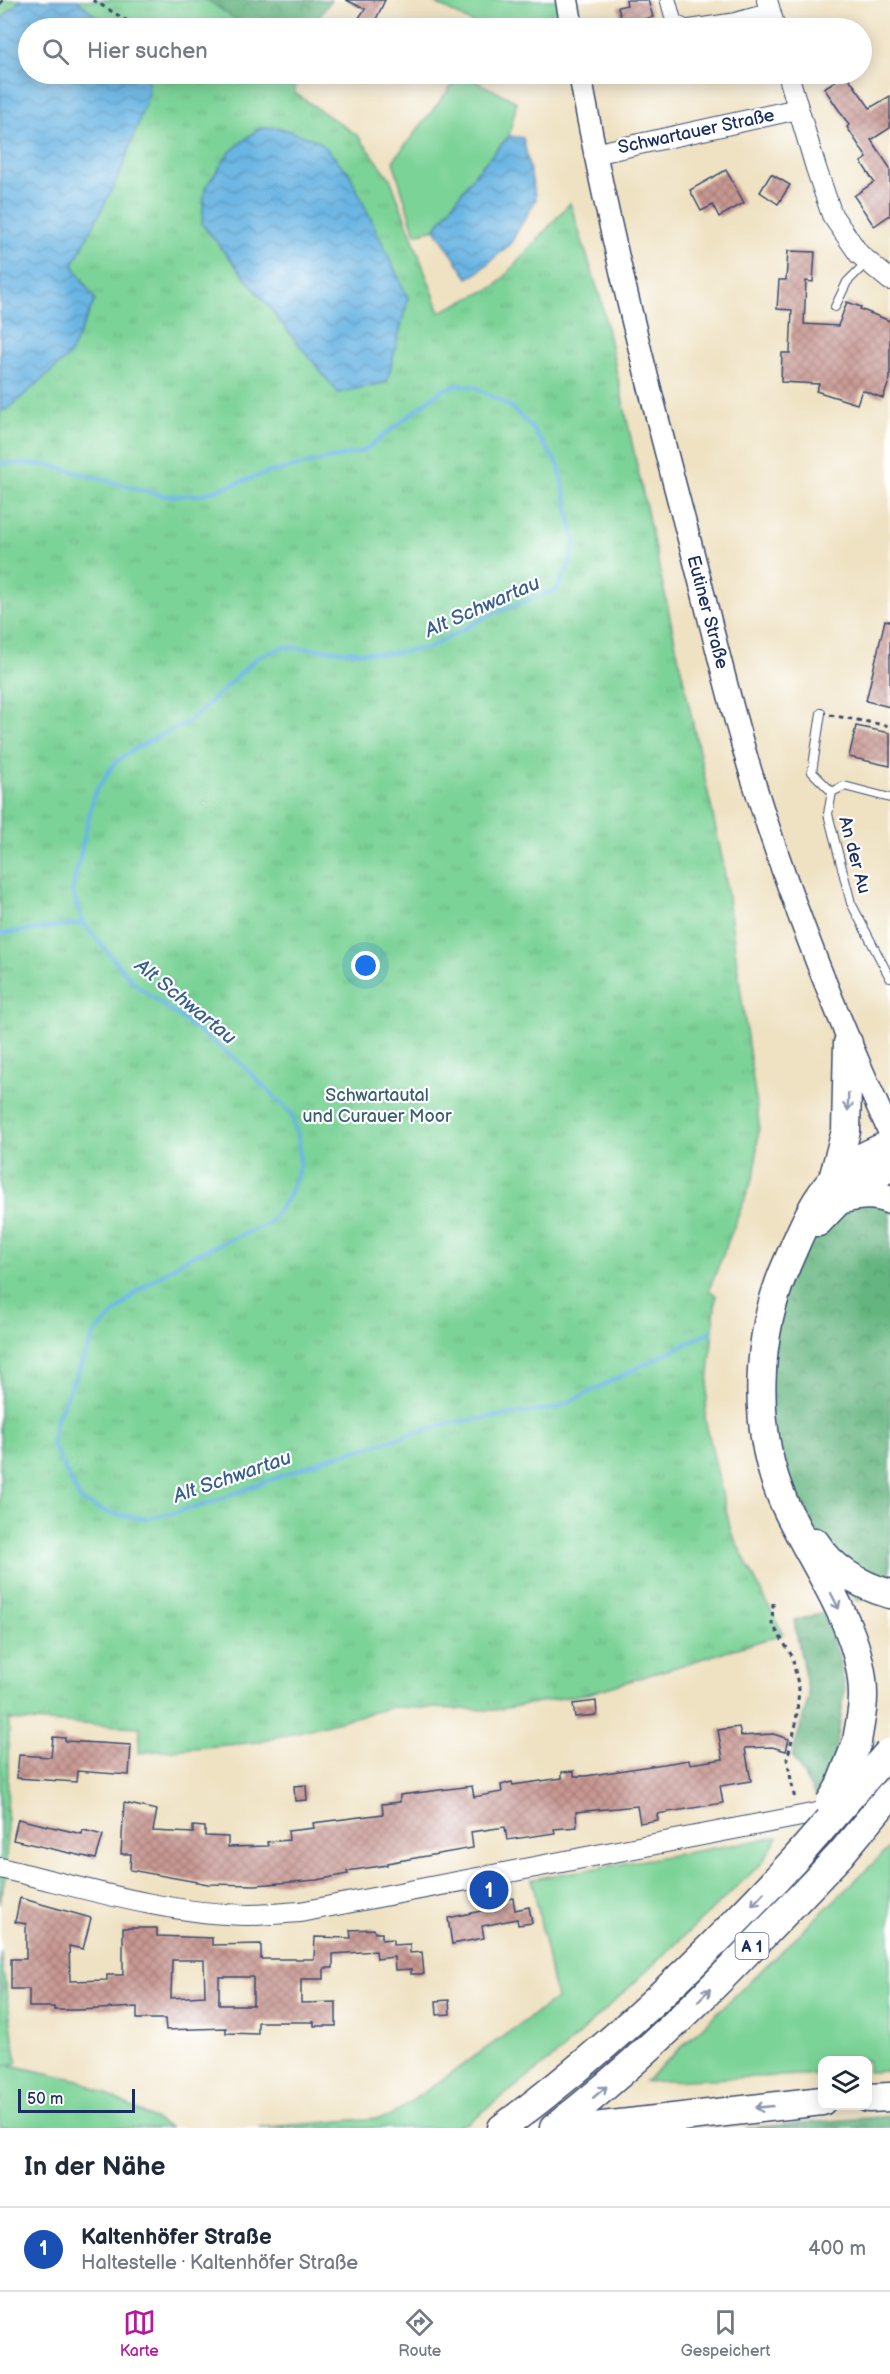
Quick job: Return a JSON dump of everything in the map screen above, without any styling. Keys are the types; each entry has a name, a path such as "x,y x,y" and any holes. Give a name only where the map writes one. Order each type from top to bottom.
{"highway":[{"path":"836,1189 846,1131 848,1043"},
{"path":"890,1144 852,1163 823,1215 810,1233 789,1281 778,1318 772,1363 773,1420 784,1477 796,1509 817,1545 834,1566 866,1586 890,1593"},
{"path":"798,1856 839,1788 857,1742 863,1696 860,1666 845,1621 784,1503 771,1464 762,1414 763,1356 778,1281 817,1202 836,1189 890,1166"},
{"path":"836,1189 862,1195 881,1196 890,1200"},
{"name":"A 1","path":"502,2128 541,2099 636,2017 754,1904 889,1751"},
{"name":"A 1","path":"554,2128 663,2036 840,1855 890,1797"},
{"path":"872,2098 890,2097"},
{"path":"585,2128 818,2101"}],"main road":[{"path":"567,0 570,18"},
{"name":"Eutiner Straße","path":"582,84 606,212 678,499 754,784 798,914 848,1043 890,1133"}],"street":[{"path":"668,0 674,18"},
{"path":"747,18 770,13"},
{"name":"Schwartauer Straße","path":"791,84 832,215 859,254 890,280"},
{"name":"Schwartauer Straße","path":"594,154 798,109"},
{"path":"0,1868 139,1900 201,1911 260,1915 300,1912 799,1817 890,1797"}],"lane":[{"path":"836,307 847,282 868,262"},
{"path":"821,713 812,772 832,792"},
{"name":"An der Au","path":"890,798 844,786 832,792 828,814 851,903 890,978"}],"path":[{"path":"0,4 3,0"},
{"path":"93,0 123,18"},
{"path":"821,713 890,726"},
{"path":"773,1604 772,1624 792,1656 800,1689 796,1724 787,1759 799,1817"}],"green space":[{"name":"Schwartautal und Curauer Moor","path":"0,0 207,0 233,18 18,18 18,84 295,84 295,93 358,136 390,178 440,312 496,286 570,203 601,300 723,862 759,1124 755,1173 709,1290 716,1295 705,1419 731,1532 783,1634 590,1693 495,1710 393,1707 259,1742 139,1753 140,1727 9,1720 6,1873 0,1904"},
{"path":"194,0 331,0 319,18 223,18"},
{"path":"430,0 567,0 570,18 463,18"},
{"path":"453,84 481,84 517,102 509,136 475,174 435,229 415,234 393,161"},
{"path":"890,1168 890,1590 857,1601 809,1540 780,1487 761,1365 789,1243"},
{"path":"823,1613 837,1650 845,1688 835,1758 816,1797 792,1756 809,1696 794,1621"},
{"path":"778,1837 762,1863 557,2055 469,2122 452,2128 258,2128 389,2117 556,1999 532,1879"},
{"path":"890,1847 890,2071 872,2072 872,2056 818,2056 818,2074 645,2082"},
{"path":"0,1951 17,2063 0,2067"},
{"path":"0,2063 79,2080 171,2128 0,2128"},
{"path":"890,2116 890,2128 746,2128"}],"water":[{"path":"21,0 77,0 98,18 18,18 18,84 148,84 149,93 120,174 73,265 95,300 69,356 8,409 0,411 0,20"},
{"path":"277,127 319,141 349,173 408,298 387,382 338,393 202,224 205,188 230,152 258,129"},
{"path":"509,136 523,138 536,199 510,244 468,278 435,229 475,174"}],"building":[{"path":"346,0 385,0 377,18 359,18 365,9"},
{"path":"626,0 648,0 653,17 621,18 618,7 627,5"},
{"path":"830,84 853,84 870,108 890,96 890,128 871,140 890,168 890,215 874,226 854,196 874,182 861,162 867,158 847,127 849,125 824,88"},
{"path":"726,170 744,203 719,217 713,205 701,211 690,190"},
{"path":"771,174 790,185 778,204 760,192"},
{"path":"788,251 815,252 813,282 806,281 804,324 838,326 847,302 890,321 890,379 883,398 862,390 857,404 816,391 819,384 781,382 782,353 790,353 792,310 777,309 779,280 786,280"},
{"path":"885,620 890,621 890,707 866,701"},
{"path":"856,726 890,733 890,766 849,757"},
{"path":"596,1701 597,1715 575,1717 573,1704"},
{"path":"739,1727 741,1736 773,1734 789,1739 786,1751 772,1747 745,1748 751,1781 720,1786 723,1803 657,1814 658,1820 640,1823 637,1806 576,1812 577,1827 554,1829 555,1833 507,1840 505,1827 471,1832 473,1848 347,1871 348,1874 317,1880 256,1885 208,1884 130,1870 131,1854 121,1854 124,1803 157,1810 153,1831 193,1833 193,1826 205,1827 205,1836 228,1837 228,1847 268,1846 267,1842 289,1840 288,1831 314,1828 313,1823 383,1814 382,1804 400,1802 400,1795 472,1786 474,1797 502,1792 501,1785 512,1782 513,1785 562,1778 562,1772 574,1771 574,1776 586,1776 689,1760 690,1764 723,1759 718,1730"},
{"path":"53,1737 65,1738 65,1741 131,1745 129,1775 77,1771 76,1782 17,1778 19,1755 51,1757"},
{"path":"306,1785 307,1800 295,1801 294,1786"},
{"path":"18,1819 82,1834 83,1830 103,1835 96,1859 13,1840"},
{"path":"20,1898 91,1918 83,1949 69,1946 70,1981 107,1980 107,1975 123,1975 123,1928 157,1928 157,1936 212,1938 212,1945 261,1944 261,1959 314,1959 315,1937 351,1938 350,1930 374,1929 375,1933 382,1933 382,1940 393,1939 393,1945 410,1944 410,1953 422,1952 424,1974 411,1974 411,1969 395,1970 394,1957 377,1959 376,1951 333,1954 333,1968 324,1968 324,1979 301,1979 301,2003 336,2002 336,2026 314,2026 314,2022 258,2022 258,2034 226,2033 226,2028 166,2030 165,2019 137,2019 137,2007 54,2010 54,2007 29,2007 29,1989 11,1989 11,1959 26,1959 26,1924 15,1922","holes":["172,1960 204,1960 205,1996 171,1998","219,1977 253,1977 253,2005 219,2005"]},
{"path":"513,1898 515,1910 529,1907 532,1923 518,1925 517,1919 482,1926 484,1938 452,1944 448,1918 486,1910 485,1903"},
{"path":"449,2000 450,2014 437,2015 436,2001"}],"waterway":[{"name":"Alt Schwartau","path":"0,463 49,465 165,496 200,495 267,473 364,451 442,390 459,385 475,387 510,406 532,428 559,466 575,542 569,566 556,590 494,613 428,648 386,654 284,647 258,657 190,721 134,749 114,764 94,794 72,891 83,923 134,983 238,1061 291,1113 299,1139 300,1166 288,1197 268,1224 189,1257 137,1291 95,1333 56,1420 52,1444 81,1501 109,1513 145,1519 204,1505 326,1459 450,1423 557,1408 712,1331"},
{"path":"0,934 83,923"}],"place":[{"name":"Kaltenhöfer Straße","path":"489,1890"}]}
